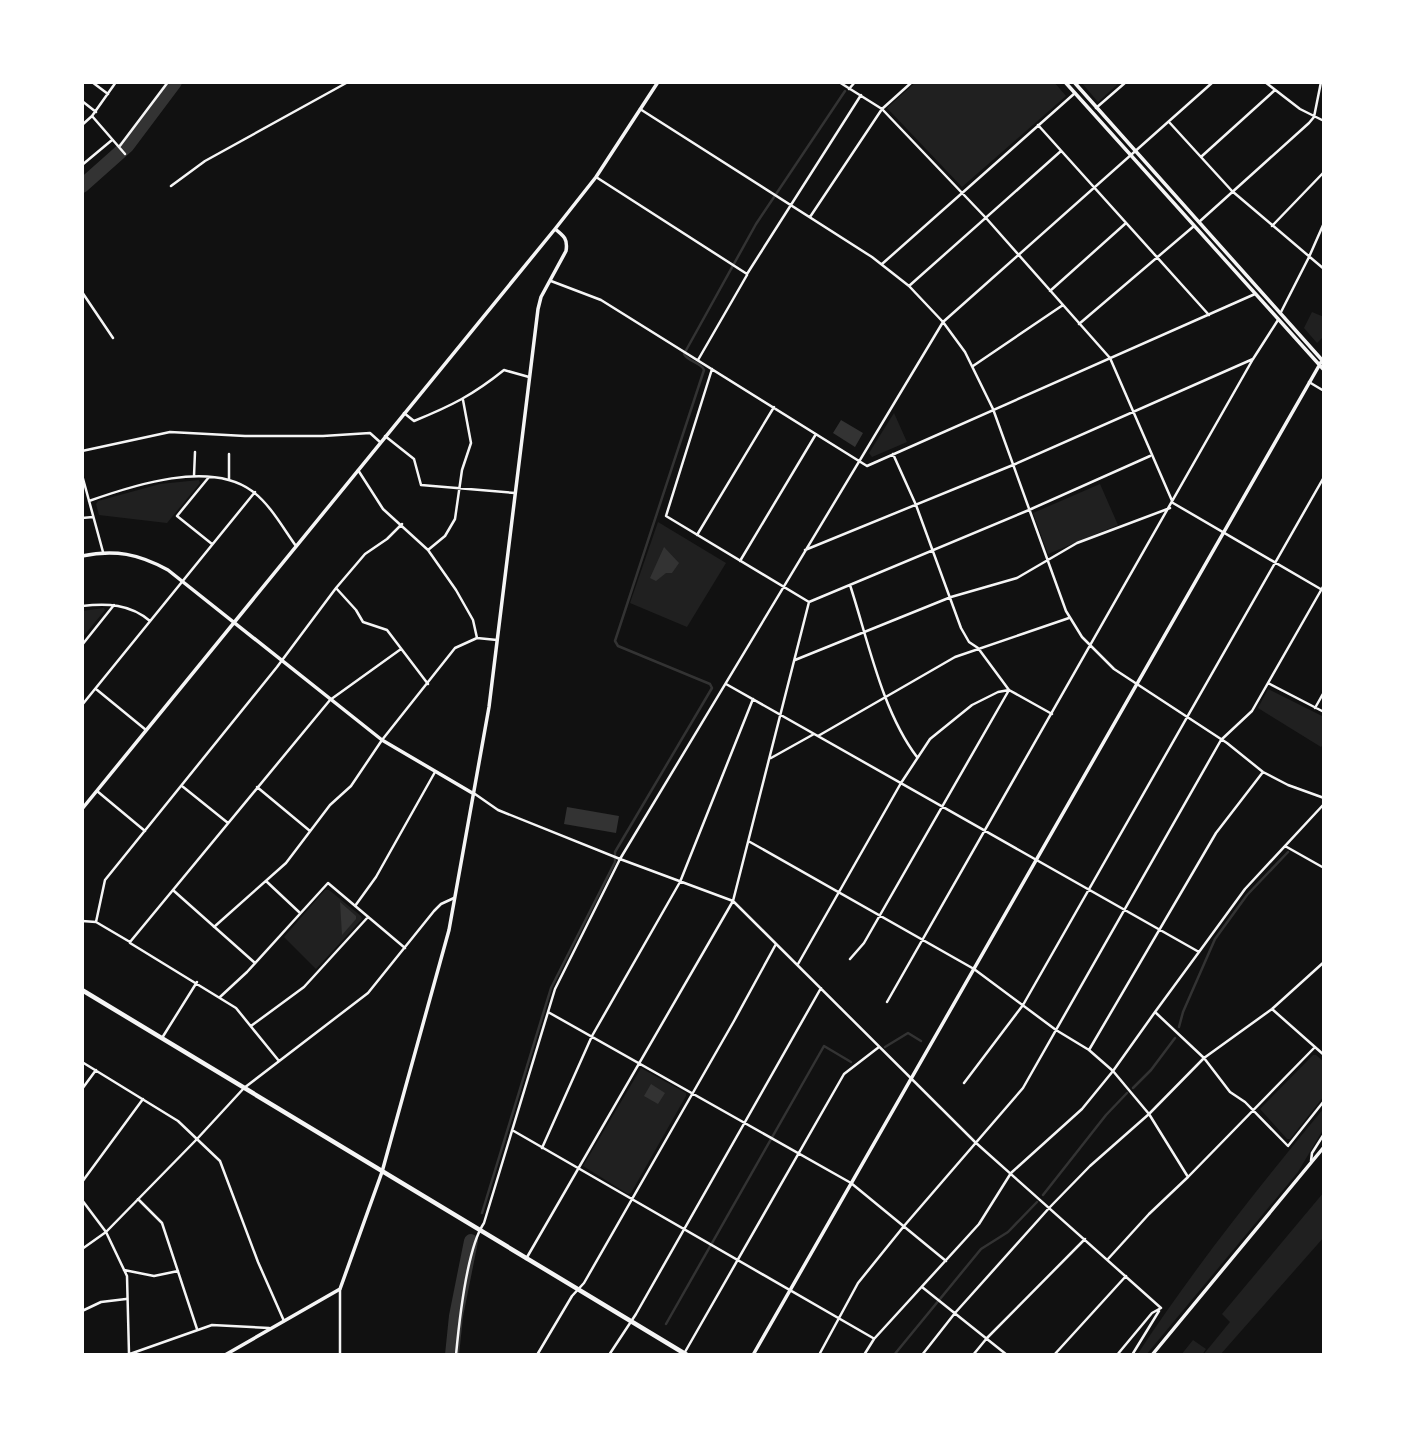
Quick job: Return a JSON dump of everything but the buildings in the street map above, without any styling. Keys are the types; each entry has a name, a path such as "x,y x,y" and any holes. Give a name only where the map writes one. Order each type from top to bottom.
{"main road":[{"path":"82,990 685,1354"}],"street":[{"path":"92,82 108,94"},
{"path":"82,125 96,112 116,82"},
{"path":"119,148 168,82"},
{"path":"171,186 205,161 348,82"},
{"path":"82,809 555,229 596,177 658,82"},
{"path":"819,1355 858,1283 1023,1088 1221,740 1251,711 1323,588 1171,505 1110,358 986,218 882,109 839,82"},
{"path":"849,89 855,82"},
{"path":"810,217 882,109 912,82"},
{"path":"1065,82 1278,320 1322,361"},
{"path":"1074,82 1281,312 1322,361 1324,370"},
{"path":"1096,108 1126,82"},
{"path":"456,1355 459,1321 479,1230 484,1223 555,989 619,859 943,321 1213,82"},
{"path":"1265,82 1314,117 1324,121"},
{"path":"1199,222 1314,117 1321,82"},
{"path":"1201,156 1275,90"},
{"path":"882,264 1075,93"},
{"path":"698,360 789,205 861,95"},
{"path":"82,101 96,112"},
{"path":"640,108 882,264 909,286 943,321 973,366 993,409 1069,618 1090,647 1114,669 1264,772 1288,785 1324,798"},
{"path":"92,116 124,154"},
{"path":"1169,122 1232,191 1324,270"},
{"path":"1038,125 1210,316"},
{"path":"82,165 112,139"},
{"path":"909,286 1061,150"},
{"path":"1272,226 1324,172"},
{"path":"596,177 747,274"},
{"path":"1050,291 1126,223"},
{"path":"1281,312 1310,257 1324,223"},
{"path":"1079,324 1194,226"},
{"path":"340,1355 340,1289 382,1172 456,897 475,794 497,640 538,309 568,243 555,229"},
{"path":"550,280 601,300 867,466 1255,294"},
{"path":"82,292 113,338"},
{"path":"973,366 1063,305"},
{"path":"887,1002 1253,359 1278,320"},
{"path":"805,550 1013,465 1253,359"},
{"path":"753,1355 1322,361"},
{"path":"712,369 666,516 809,602"},
{"path":"404,413 414,421 463,400 504,370 528,377"},
{"path":"1310,382 1324,391"},
{"path":"428,550 445,536 455,519 459,488 471,443 463,400"},
{"path":"697,535 774,407"},
{"path":"82,451 170,432 245,436 370,433 380,442"},
{"path":"740,561 816,434"},
{"path":"385,436 414,459 421,485 515,493"},
{"path":"194,476 195,452"},
{"path":"229,454 229,479"},
{"path":"893,454 934,551 961,628 1010,690 1052,714"},
{"path":"809,602 1152,456"},
{"path":"358,470 383,509 428,550 456,590 472,620 477,638"},
{"path":"82,475 103,552"},
{"path":"89,501 157,481 194,476 234,479 255,492 296,546"},
{"path":"209,477 177,516 212,544"},
{"path":"964,1083 1023,1005 1324,477"},
{"path":"82,705 255,492"},
{"path":"795,660 951,597 1017,578 1077,543 1171,505"},
{"path":"82,518 93,517"},
{"path":"96,922 105,880 281,661 336,588 365,554 387,539 402,524"},
{"path":"82,556 103,552 130,554 169,570 382,740 498,810 733,901 975,1142 1161,1308"},
{"path":"850,585 885,695 902,735 917,757"},
{"path":"336,588 363,622 387,630 428,684"},
{"path":"526,1259 733,901 809,602"},
{"path":"82,645 114,605"},
{"path":"82,606 123,606 141,613 150,621"},
{"path":"769,759 956,657 1069,618"},
{"path":"214,927 286,863 330,805 351,786 382,740 455,648 477,638 497,640"},
{"path":"130,942 330,700 401,649"},
{"path":"1268,683 1324,712"},
{"path":"726,684 1199,952"},
{"path":"96,689 146,730"},
{"path":"798,964 901,783 930,739 983,698 1010,690"},
{"path":"850,959 880,917 1010,690"},
{"path":"1315,708 1324,692"},
{"path":"542,1149 592,1036 680,882 752,699"},
{"path":"355,906 376,877 435,772"},
{"path":"1089,1050 1216,834 1264,772"},
{"path":"182,786 228,823"},
{"path":"257,787 310,831"},
{"path":"97,791 145,831"},
{"path":"864,1355 874,1339 979,1224 1011,1173 1082,1109 1113,1071 1240,895 1324,804"},
{"path":"748,841 974,969 1056,1030 1089,1050 1113,1071 1149,1114 1188,1177"},
{"path":"1285,846 1324,868"},
{"path":"266,881 300,913"},
{"path":"220,997 328,883 405,948"},
{"path":"173,890 255,963"},
{"path":"82,1250 106,1231 138,1199 244,1088 368,993 434,911 441,904 456,897"},
{"path":"251,1026 304,987 368,917"},
{"path":"82,921 96,922 236,1008 279,1061"},
{"path":"537,1355 631,1200 776,944"},
{"path":"922,1355 955,1313 1090,1166 1149,1114 1204,1058 1272,1009 1323,962"},
{"path":"162,1038 197,982"},
{"path":"609,1355 684,1230 821,988"},
{"path":"1272,1009 1324,1055"},
{"path":"548,1012 851,1183 946,1261"},
{"path":"1155,1012 1204,1058 1225,1086 1288,1146 1324,1101"},
{"path":"685,1354 845,1074 879,1047"},
{"path":"1108,1259 1149,1213 1315,1048"},
{"path":"82,1062 178,1121 220,1161 258,1262 284,1321"},
{"path":"82,1089 96,1070"},
{"path":"82,1182 143,1099"},
{"path":"512,1130 874,1339"},
{"path":"1310,1164 1312,1153 1324,1134"},
{"path":"1152,1355 1324,1147"},
{"path":"138,1199 162,1223 197,1329"},
{"path":"82,1200 106,1231 127,1276 128,1354 197,1329 229,1324 273,1328"},
{"path":"973,1355 1085,1239"},
{"path":"124,1270 154,1276 178,1270"},
{"path":"1054,1355 1126,1276"},
{"path":"922,1287 1007,1355"},
{"path":"225,1355 340,1289"},
{"path":"82,1311 101,1302 127,1299"},
{"path":"1117,1355 1152,1313 1161,1308"},
{"path":"1132,1355 1161,1308"}],"shaded area":[{"path":"916,82 1054,82 1066,96 962,187 887,108"},
{"path":"1081,82 1120,82 1098,102"},
{"path":"1312,312 1324,317 1324,336 1317,343 1304,328"},
{"path":"894,413 907,442 872,457 869,453"},
{"path":"841,420 863,433 855,447 833,433"},
{"path":"199,480 200,483 167,523 99,515 96,504 98,501 160,484"},
{"path":"1100,484 1118,525 1048,554 1033,513"},
{"path":"658,522 726,563 687,627 630,603"},
{"path":"664,547 679,563 672,573 666,573 656,581 650,578"},
{"path":"105,610 82,638 82,611"},
{"path":"1268,689 1324,717 1324,743 1321,747 1258,708"},
{"path":"567,807 619,816 616,833 564,824"},
{"path":"325,890 329,890 362,919 316,969 284,937"},
{"path":"340,902 356,916 342,935"},
{"path":"1313,1055 1324,1062 1324,1096 1290,1139 1287,1139 1260,1109"},
{"path":"641,1068 686,1093 686,1096 628,1194 583,1166"},
{"path":"651,1084 665,1093 658,1104 644,1096"},
{"path":"1324,1108 1324,1128 1298,1172 1146,1355 1137,1355 1227,1229"},
{"path":"1324,1192 1324,1237 1220,1355 1203,1355 1230,1322 1222,1314"},
{"path":"1193,1340 1206,1349 1202,1355 1181,1355"}],"waterway":[{"path":"82,186 127,146 175,82"},
{"path":"482,1213 551,988 615,862 615,852 712,688 710,684 618,646 615,641 704,370 684,354 756,224 845,91"},
{"path":"1179,1027 1215,939 1247,895 1288,852"},
{"path":"885,1047 908,1033 921,1041"},
{"path":"1133,1088 1151,1070 1175,1038"},
{"path":"666,1324 824,1046 851,1062"},
{"path":"1043,1195 1106,1115 1127,1093"},
{"path":"894,1355 981,1249 1008,1232 1037,1202"},
{"path":"452,1355 456,1316 471,1241"}]}
